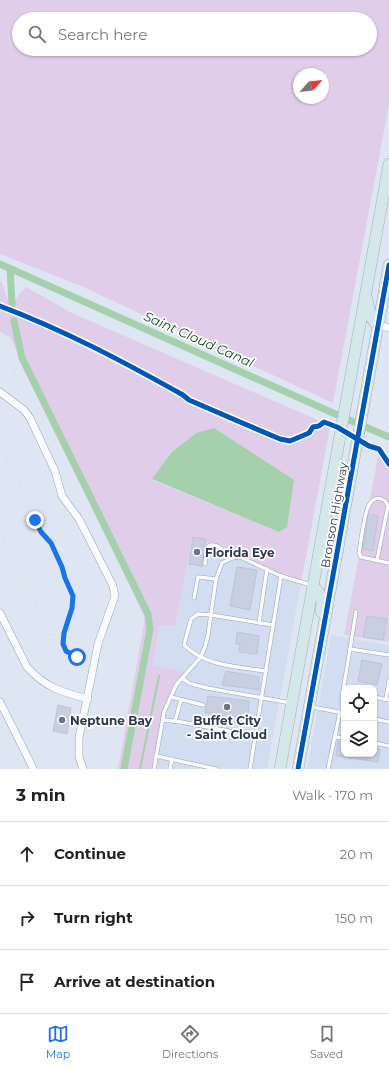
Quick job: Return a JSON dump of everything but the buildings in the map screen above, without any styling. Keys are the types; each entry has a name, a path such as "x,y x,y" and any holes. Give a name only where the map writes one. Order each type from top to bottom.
{"highway":[{"name":"Bronson Highway","path":"280,769 389,164"},
{"name":"Bronson Highway","path":"298,769 364,402 384,326 389,265"},
{"path":"366,291 370,316 374,323 384,326"},
{"path":"313,586 319,592 323,600 318,637 318,662"}],"street":[{"path":"0,392 24,410 30,418 55,471 62,496 79,519 113,586 115,596 98,644 79,738 79,757 83,769"},
{"path":"0,613 27,667 33,673 47,685 88,699"},
{"path":"0,702 2,713 33,769"}],"lane":[{"path":"377,560 388,506 383,499 379,498 373,500 367,508 360,553 361,557 389,563"},
{"path":"205,564 207,548 210,545 216,545 222,548 229,559"},
{"path":"154,769 164,712 176,685 200,658 208,636 216,579 222,563 229,559 240,557 281,576 313,586"},
{"path":"259,623 267,569"},
{"path":"250,769 281,576"},
{"path":"194,598 198,577 216,579"},
{"path":"344,685 356,612"},
{"path":"266,671 225,665 200,658 184,645 191,619 198,614 273,625"},
{"path":"350,649 389,655"},
{"path":"182,678 189,683 207,688 292,703"},
{"path":"377,697 388,699 389,681"},
{"path":"171,698 203,705"},
{"path":"175,721 181,700"},
{"path":"310,707 341,713"},
{"path":"328,769 341,716"},
{"path":"163,720 255,736"},
{"path":"377,720 389,722"},
{"path":"335,737 341,738"},
{"path":"377,744 389,746"},
{"path":"156,756 216,769"},
{"path":"170,769 172,760"}],"path":[{"path":"0,342 12,358 15,366 15,374 6,384"},
{"path":"0,426 14,414"},
{"path":"0,438 6,452 7,460 27,507 34,516 40,530 51,543 73,597 70,616 64,633 63,644 66,651 73,656 85,660"},
{"path":"18,483 45,471"},
{"path":"0,518 3,526 3,535 17,569 36,600 42,618 50,634 48,642 30,651"},
{"path":"51,543 74,529"},
{"path":"4,600 29,587"},
{"path":"73,597 103,588"},
{"path":"50,634 56,636 64,633"}],"shaded area":[{"path":"0,0 389,0 389,104 333,403 81,286 0,254"},
{"path":"0,281 2,282 6,296 11,301 17,299 26,287 72,313 313,418 330,427 301,583 193,537 175,625 159,626 153,665 188,673 168,698 155,769 118,769 145,618 10,337 0,332","holes":["196,433 287,527 279,532 152,480 171,453"]},
{"path":"214,428 294,480 287,527 279,532 152,479 171,453 196,433"},
{"path":"379,452 389,457 389,642 344,635"},
{"path":"193,537 301,583 267,769 155,769 168,698 188,673 153,665 159,626 175,625"},
{"path":"331,635 389,645 389,769 307,769"}],"waterway":[{"name":"Saint Cloud Canal","path":"0,264 389,437"},
{"path":"10,269 12,304"},
{"path":"14,321 22,358 148,614 150,629 124,769"},
{"path":"140,769 159,676"}],"cycle path":[{"path":"298,769 389,265"},
{"path":"0,306 47,325 93,347 183,395 189,400 280,439 290,441 309,433 313,427 319,426 324,422 337,427 369,446 379,449 389,464"}],"place":[{"name":"Florida Eye","path":"197,552"},
{"name":"Buffet City - Saint Cloud","path":"227,707"},
{"name":"Neptune Bay","path":"62,720"}],"route":[{"path":"35,520 41,532 51,543 74,599 64,633 63,644 66,651 77,657"}]}
